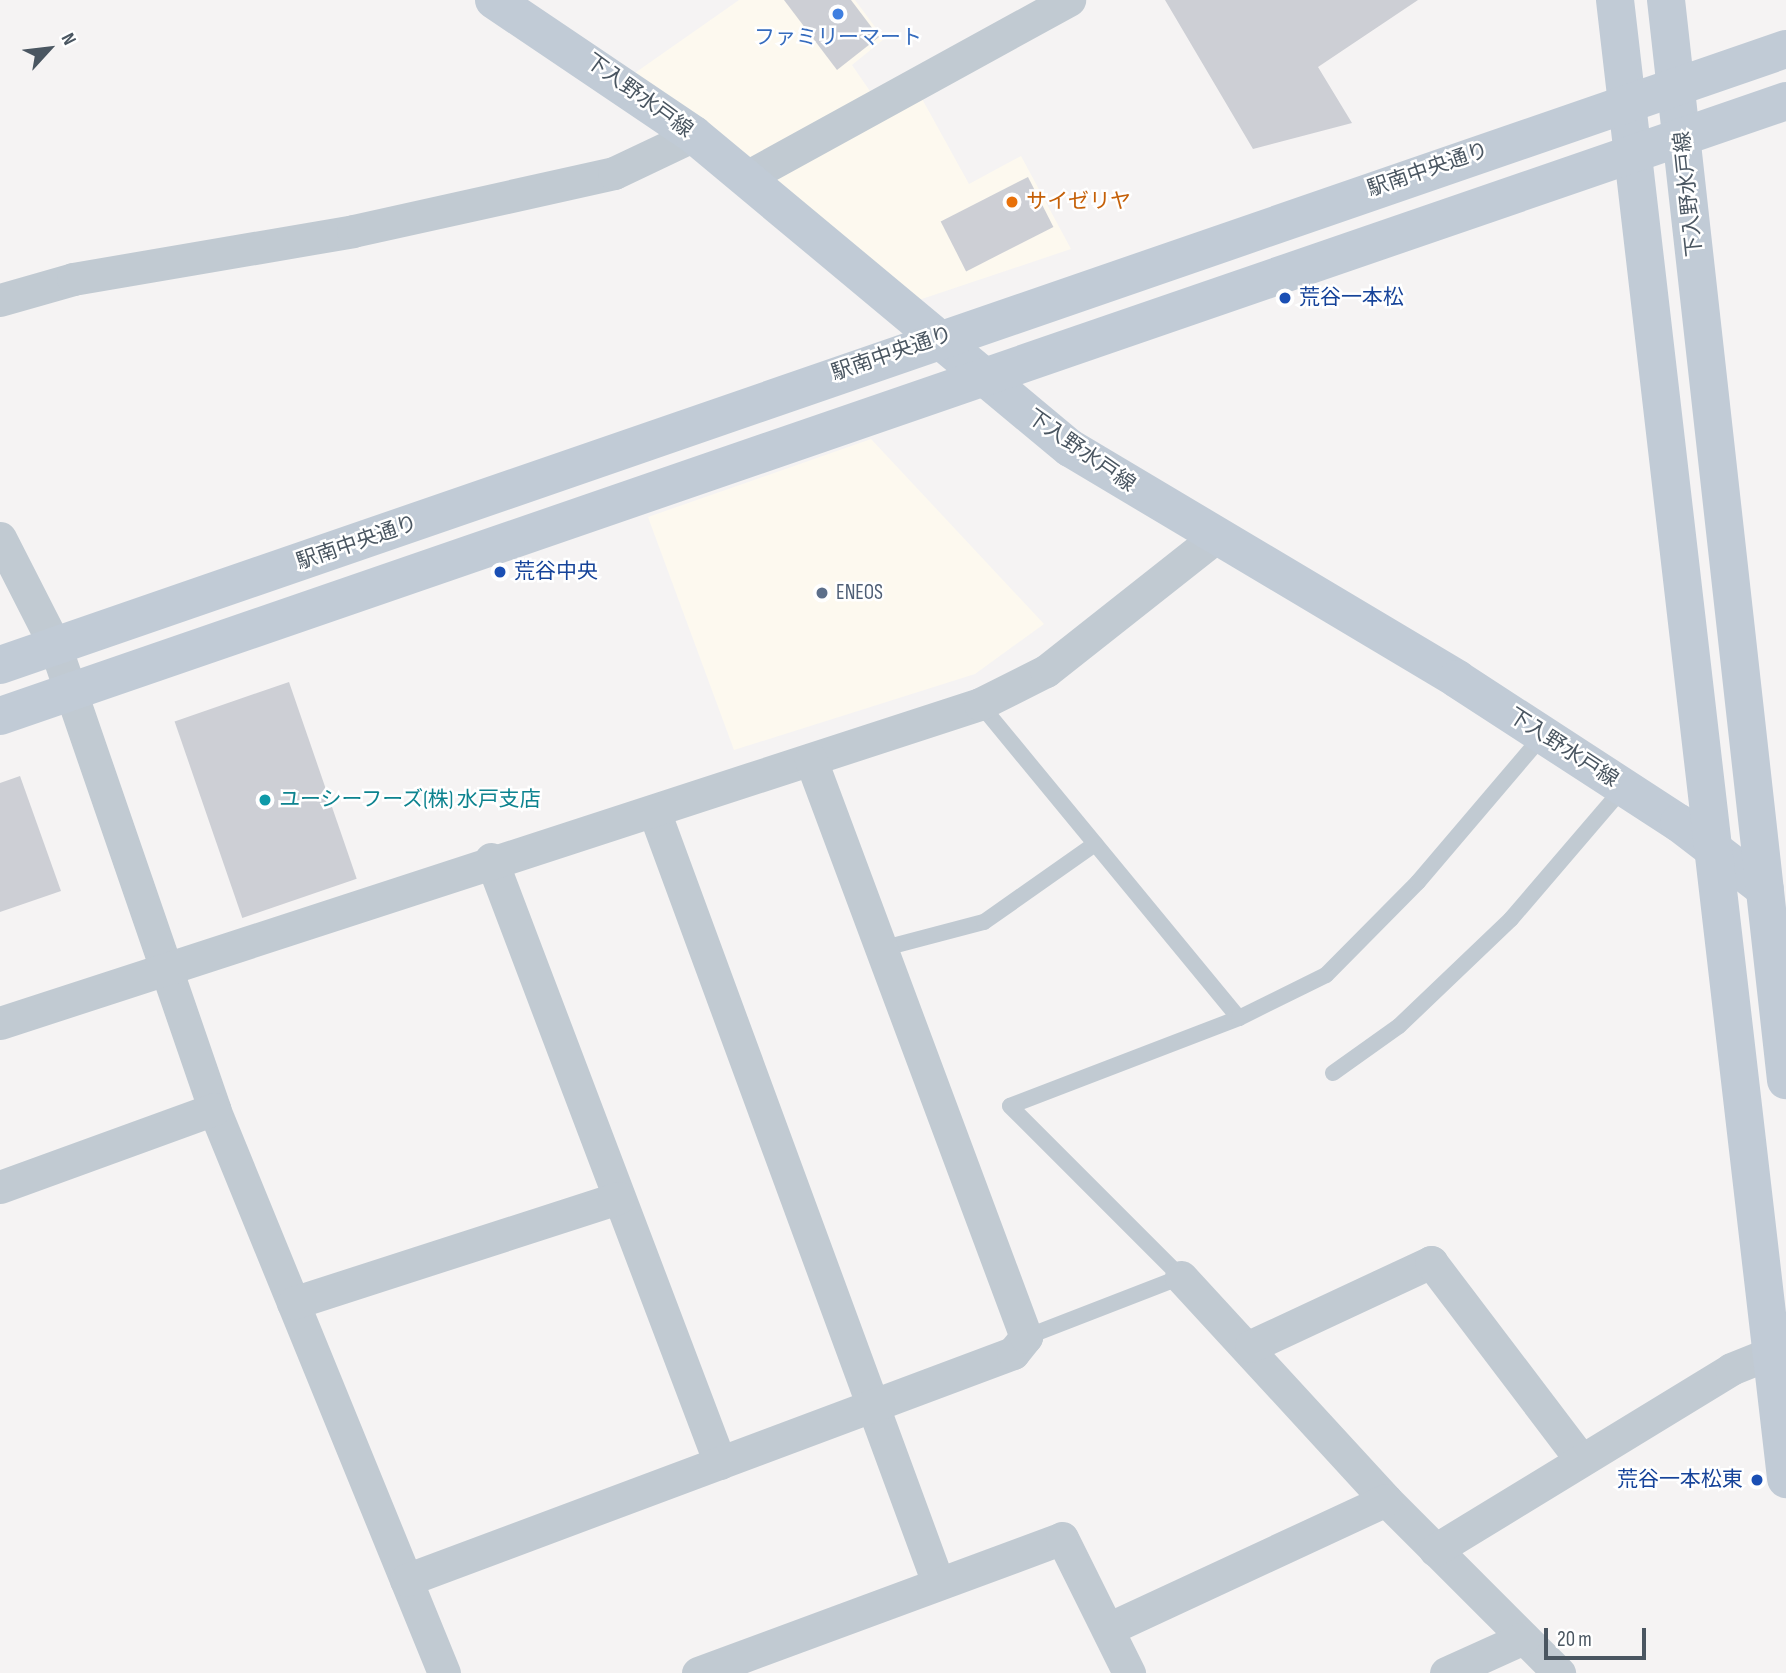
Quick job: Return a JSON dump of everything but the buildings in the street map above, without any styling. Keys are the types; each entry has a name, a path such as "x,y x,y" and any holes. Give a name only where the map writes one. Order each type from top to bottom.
{"main road":[{"name":"下入野水戸線","path":"494,0 694,135 1070,449 1213,539 1543,735 1708,845 1776,898"},
{"path":"1615,0 1708,845 1786,1479"},
{"name":"下入野水戸線","path":"1666,0 1776,898 1786,1080"},
{"name":"駅南中央通り","path":"0,665 939,338 1786,49"},
{"path":"0,716 1786,101"}],"street":[{"path":"745,178 1069,0"},
{"path":"0,300 73,279 353,232 614,173 694,135"},
{"path":"0,538 55,646 162,967 214,1109 444,1673"},
{"path":"0,1023 491,859 654,811 980,704 1046,671 1213,539"},
{"path":"406,1580 1013,1353 1026,1337 811,760"},
{"path":"654,811 938,1583"},
{"path":"491,859 720,1463"},
{"path":"0,1187 214,1109"},
{"path":"293,1303 620,1198"},
{"path":"1251,1346 1432,1262 1580,1458"},
{"path":"1181,1277 1251,1346 1386,1500 1559,1673"},
{"path":"1435,1550 1580,1458 1731,1369 1771,1353"},
{"path":"1108,1629 1386,1500"},
{"path":"705,1672 1062,1538 1129,1673"},
{"path":"1446,1673 1524,1638"}],"lane":[{"path":"980,704 1239,1018"},
{"path":"1026,1337 1181,1277 1010,1106 1239,1018 1326,975 1418,882 1543,735"},
{"path":"1333,1073 1399,1026 1511,919 1623,787"},
{"path":"881,949 984,922 1096,844"}],"shaded area":[{"path":"739,0 855,0 884,39 852,65 874,97 746,169 632,75"},
{"path":"921,97 969,184 1021,156 1071,249 907,304 761,182"},
{"path":"871,439 1044,624 975,674 734,750 648,517"}],"place":[{"name":"ファミリーマート","path":"838,14"},
{"name":"サイゼリヤ","path":"1012,202"},
{"name":"荒谷一本松","path":"1285,298"},
{"name":"荒谷中央","path":"500,572"},
{"name":"ENEOS","path":"822,593"},
{"name":"ユーシーフーズ(株) 水戸支店","path":"265,800"},
{"name":"荒谷一本松東","path":"1757,1480"}]}
